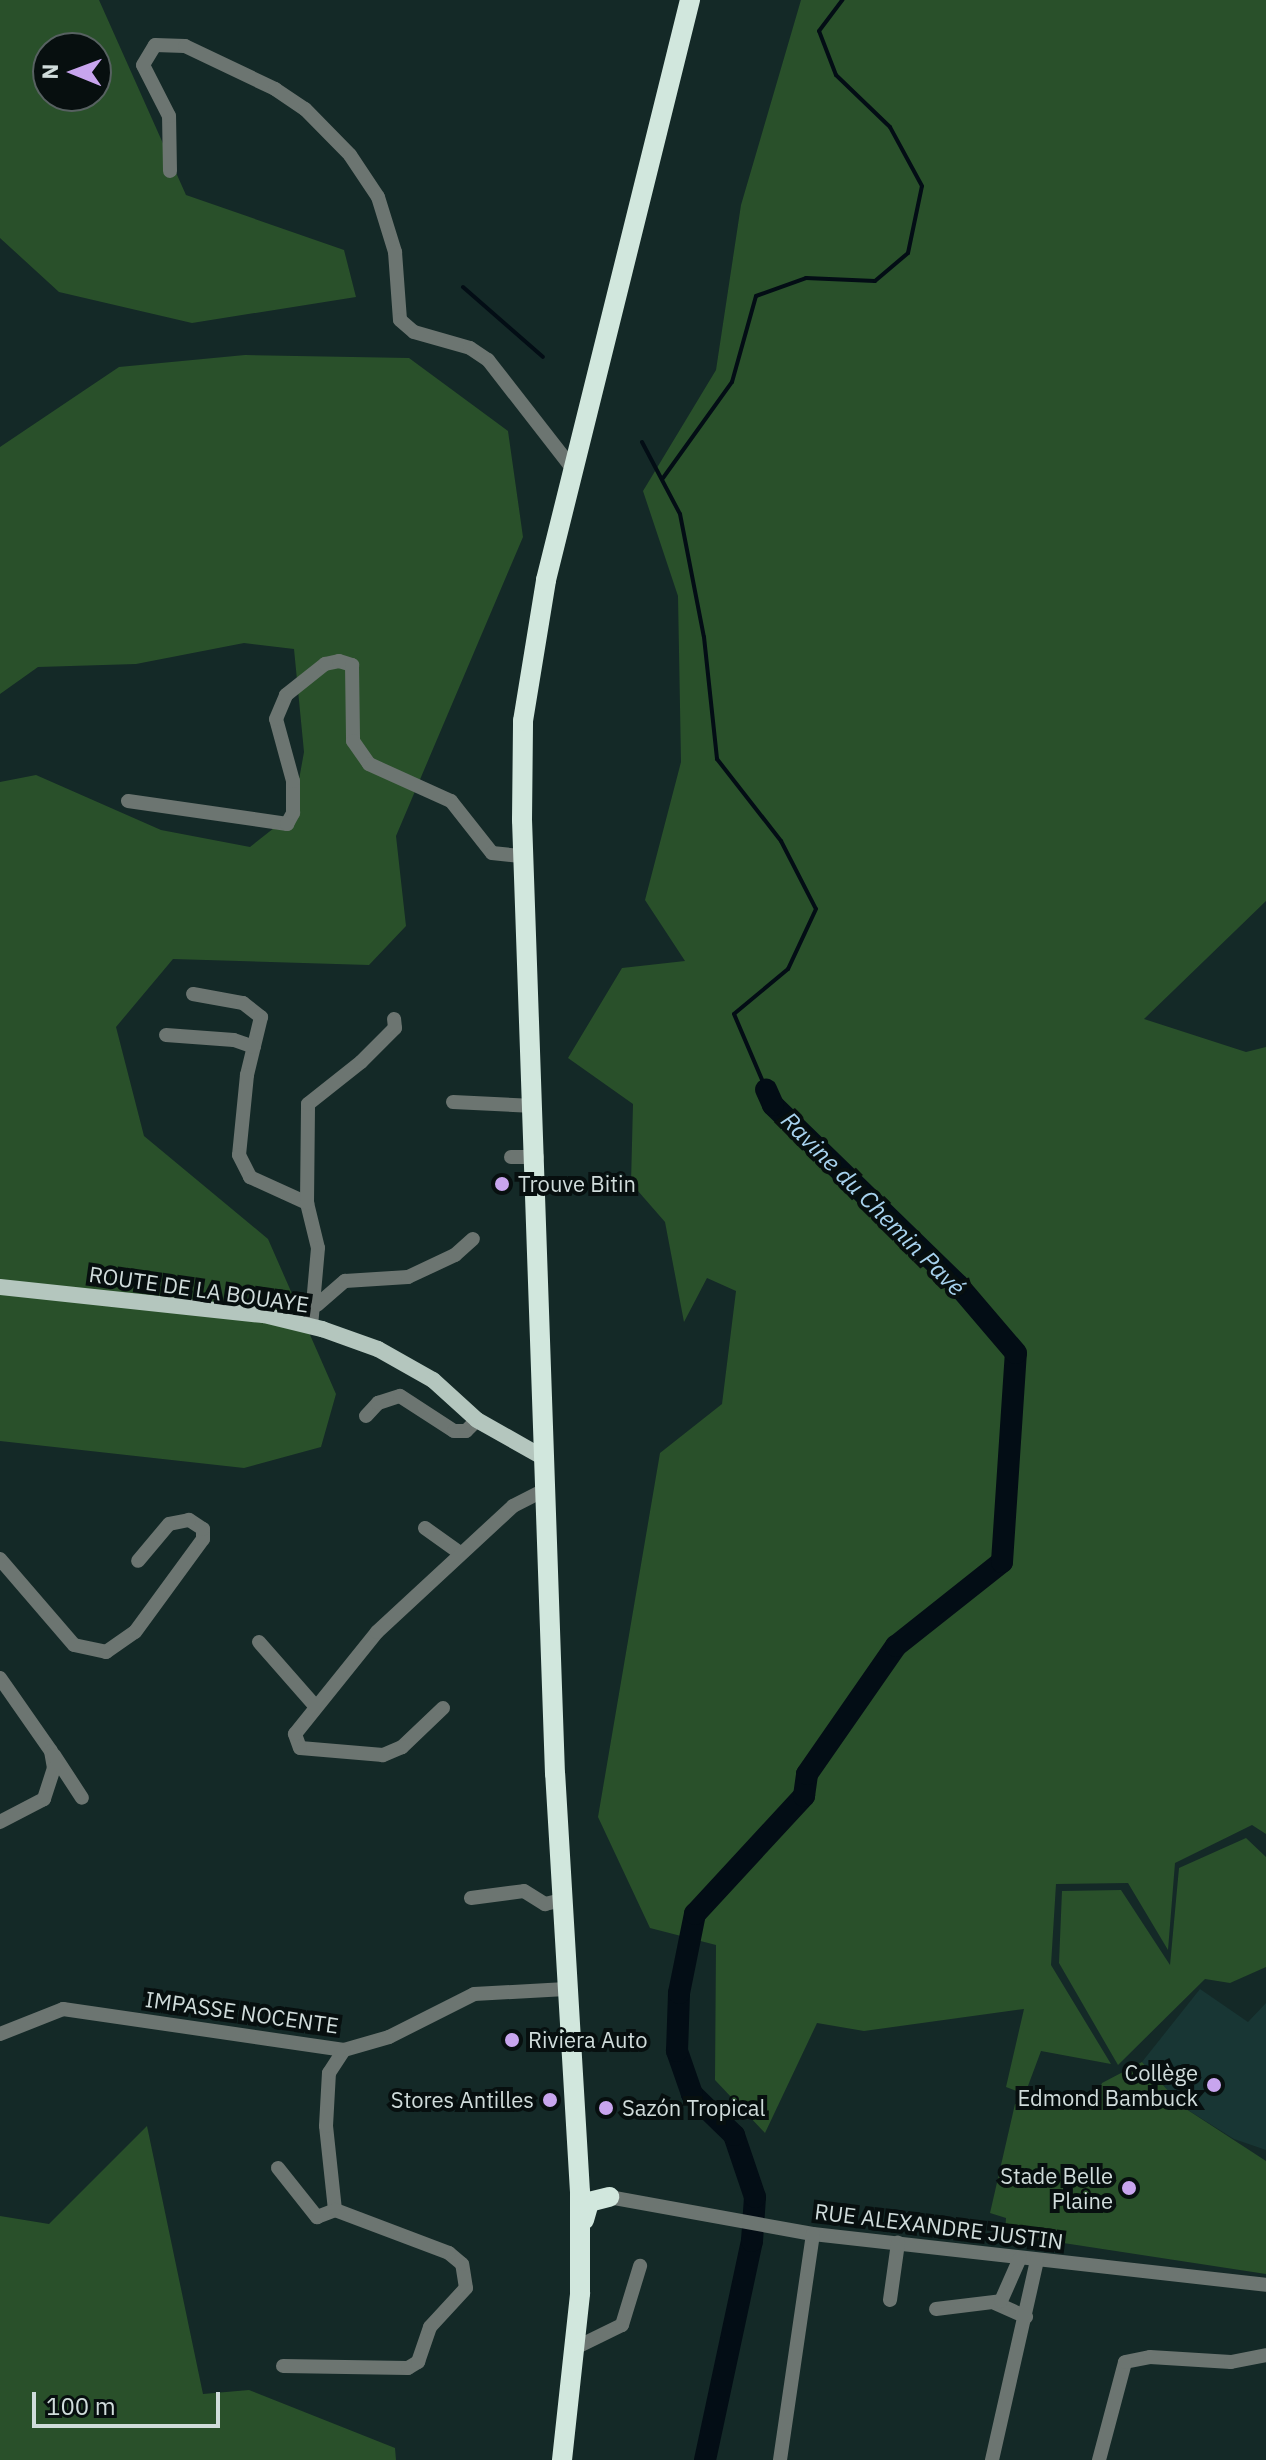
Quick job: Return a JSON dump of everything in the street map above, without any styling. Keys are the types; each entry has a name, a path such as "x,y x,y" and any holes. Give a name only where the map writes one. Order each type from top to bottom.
{"highway":[{"path":"562,2460 577,2347 580,2259 578,2152 562,1900 537,1157 523,856 523,721 546,580 690,0"},
{"path":"555,2460 573,2316 571,2025"},
{"path":"578,2152 587,2188 609,2197"},
{"path":"580,2259 586,2206 609,2197"}],"main road":[{"name":"ROUTE DE LA BOUAYE","path":"0,1287 264,1315 311,1326 378,1349 433,1380 477,1420 546,1459"}],"street":[{"path":"170,171 171,123 143,65 155,45 185,46 275,89 350,155 378,197 395,252 400,320 414,332 470,348 488,360 573,469"},
{"path":"128,801 287,824 293,813 293,781 276,719 286,695 325,664 339,661 352,665 353,741 369,764 451,801 492,853 523,856"},
{"path":"193,994 253,1009 261,1017 239,1155 250,1177 307,1203"},
{"path":"311,1326 317,1305 318,1248 307,1203 308,1104 361,1062 395,1028 394,1019"},
{"path":"166,1035 234,1040 254,1047"},
{"path":"453,1102 534,1106"},
{"path":"511,1157 537,1157"},
{"path":"317,1305 345,1281 408,1277 455,1255 473,1239"},
{"path":"366,1416 378,1403 400,1396 454,1431 466,1431 477,1420"},
{"path":"443,1708 402,1747 383,1755 300,1748 295,1734 315,1706 338,1685 377,1632 525,1496 547,1489"},
{"path":"0,1559 74,1645 106,1652 135,1632 203,1539 203,1529 189,1520 169,1524 138,1561"},
{"path":"425,1528 460,1553"},
{"path":"259,1642 315,1706"},
{"path":"0,1678 82,1798"},
{"path":"4,1820 44,1799 53,1783 50,1748"},
{"path":"471,1898 524,1891 545,1904 562,1900"},
{"name":"IMPASSE NOCENTE","path":"0,2034 63,2009 344,2050 389,2037 474,1994 566,1989"},
{"path":"335,2210 326,2126 329,2073 344,2050"},
{"path":"278,2168 317,2217 335,2210 449,2253 462,2264 466,2288 430,2327 418,2362 408,2368 283,2366"},
{"name":"RUE ALEXANDRE JUSTIN","path":"609,2197 813,2234 1266,2285"},
{"path":"780,2460 813,2234"},
{"path":"890,2300 898,2243"},
{"path":"995,2303 1015,2277 1020,2258"},
{"path":"992,2460 1037,2260"},
{"path":"577,2347 615,2333 622,2325 640,2266"},
{"path":"936,2309 995,2303 1026,2317"},
{"path":"1099,2460 1125,2362 1150,2357 1231,2362 1266,2355"}],"shaded area":[{"name":"Collège Edmond Bambuck","path":"1200,1989 1248,2022 1266,2003 1266,2150 1234,2139 1183,2107 1142,2062"}],"green space":[{"path":"0,0 99,0 186,195 344,250 356,297 192,323 59,292 0,238"},
{"path":"801,0 1266,0 1266,901 1144,1019 1246,1052 1266,1047 1266,1834 1252,1825 1175,1863 1168,1950 1128,1883 1056,1884 1051,1965 1111,2064 1041,2051 1025,2094 1006,2087 1024,2009 864,2031 817,2023 765,2133 715,2080 716,1945 650,1928 598,1817 660,1453 722,1404 736,1291 707,1278 684,1322 665,1222 631,1183 633,1104 568,1058 622,968 685,961 645,900 681,762 678,596 643,491 716,370 741,205"},
{"path":"245,355 409,358 508,431 523,537 396,836 406,926 369,965 173,959 116,1027 144,1136 268,1239 336,1394 321,1447 244,1468 0,1441 0,782 36,775 161,830 250,847 293,813 304,752 294,649 244,643 136,664 38,667 0,694 0,447 119,367"},
{"path":"1246,1838 1266,1857 1266,1967 1230,1983 1205,1979 1118,2065 1059,1963 1062,1891 1121,1890 1170,1965 1179,1868"},
{"path":"1142,2062 1183,2107 1266,2161 1266,2274 1005,2234 1006,2218 990,2213 1015,2104 1065,2109 1096,2098 1102,2083"},
{"path":"147,2126 203,2394 249,2390 395,2448 396,2460 0,2460 0,2216 49,2224"}],"waterway":[{"name":"Ravine du Chemin Pavé","path":"663,478 732,382 756,296 806,278 875,281 908,253 922,186 890,127 836,75 819,31 842,0"},
{"path":"463,287 543,357"},
{"name":"Ravine du Chemin Pavé","path":"642,442 680,514 704,637 717,759 781,841 816,909 788,969 734,1014 766,1089"},
{"name":"Ravine du Chemin Pavé","path":"705,2460 752,2241 755,2197 734,2135 692,2094 677,2051 679,1993 695,1914 804,1796 807,1774 896,1646 1002,1562 1016,1353 958,1285 773,1105 766,1089"}],"place":[{"name":"Trouve Bitin","path":"502,1184"},
{"name":"Riviera Auto","path":"512,2040"},
{"name":"Collège Edmond Bambuck","path":"1214,2085"},
{"name":"Stores Antilles","path":"550,2100"},
{"name":"Sazón Tropical","path":"606,2108"},
{"name":"Stade Belle Plaine","path":"1129,2188"}]}
